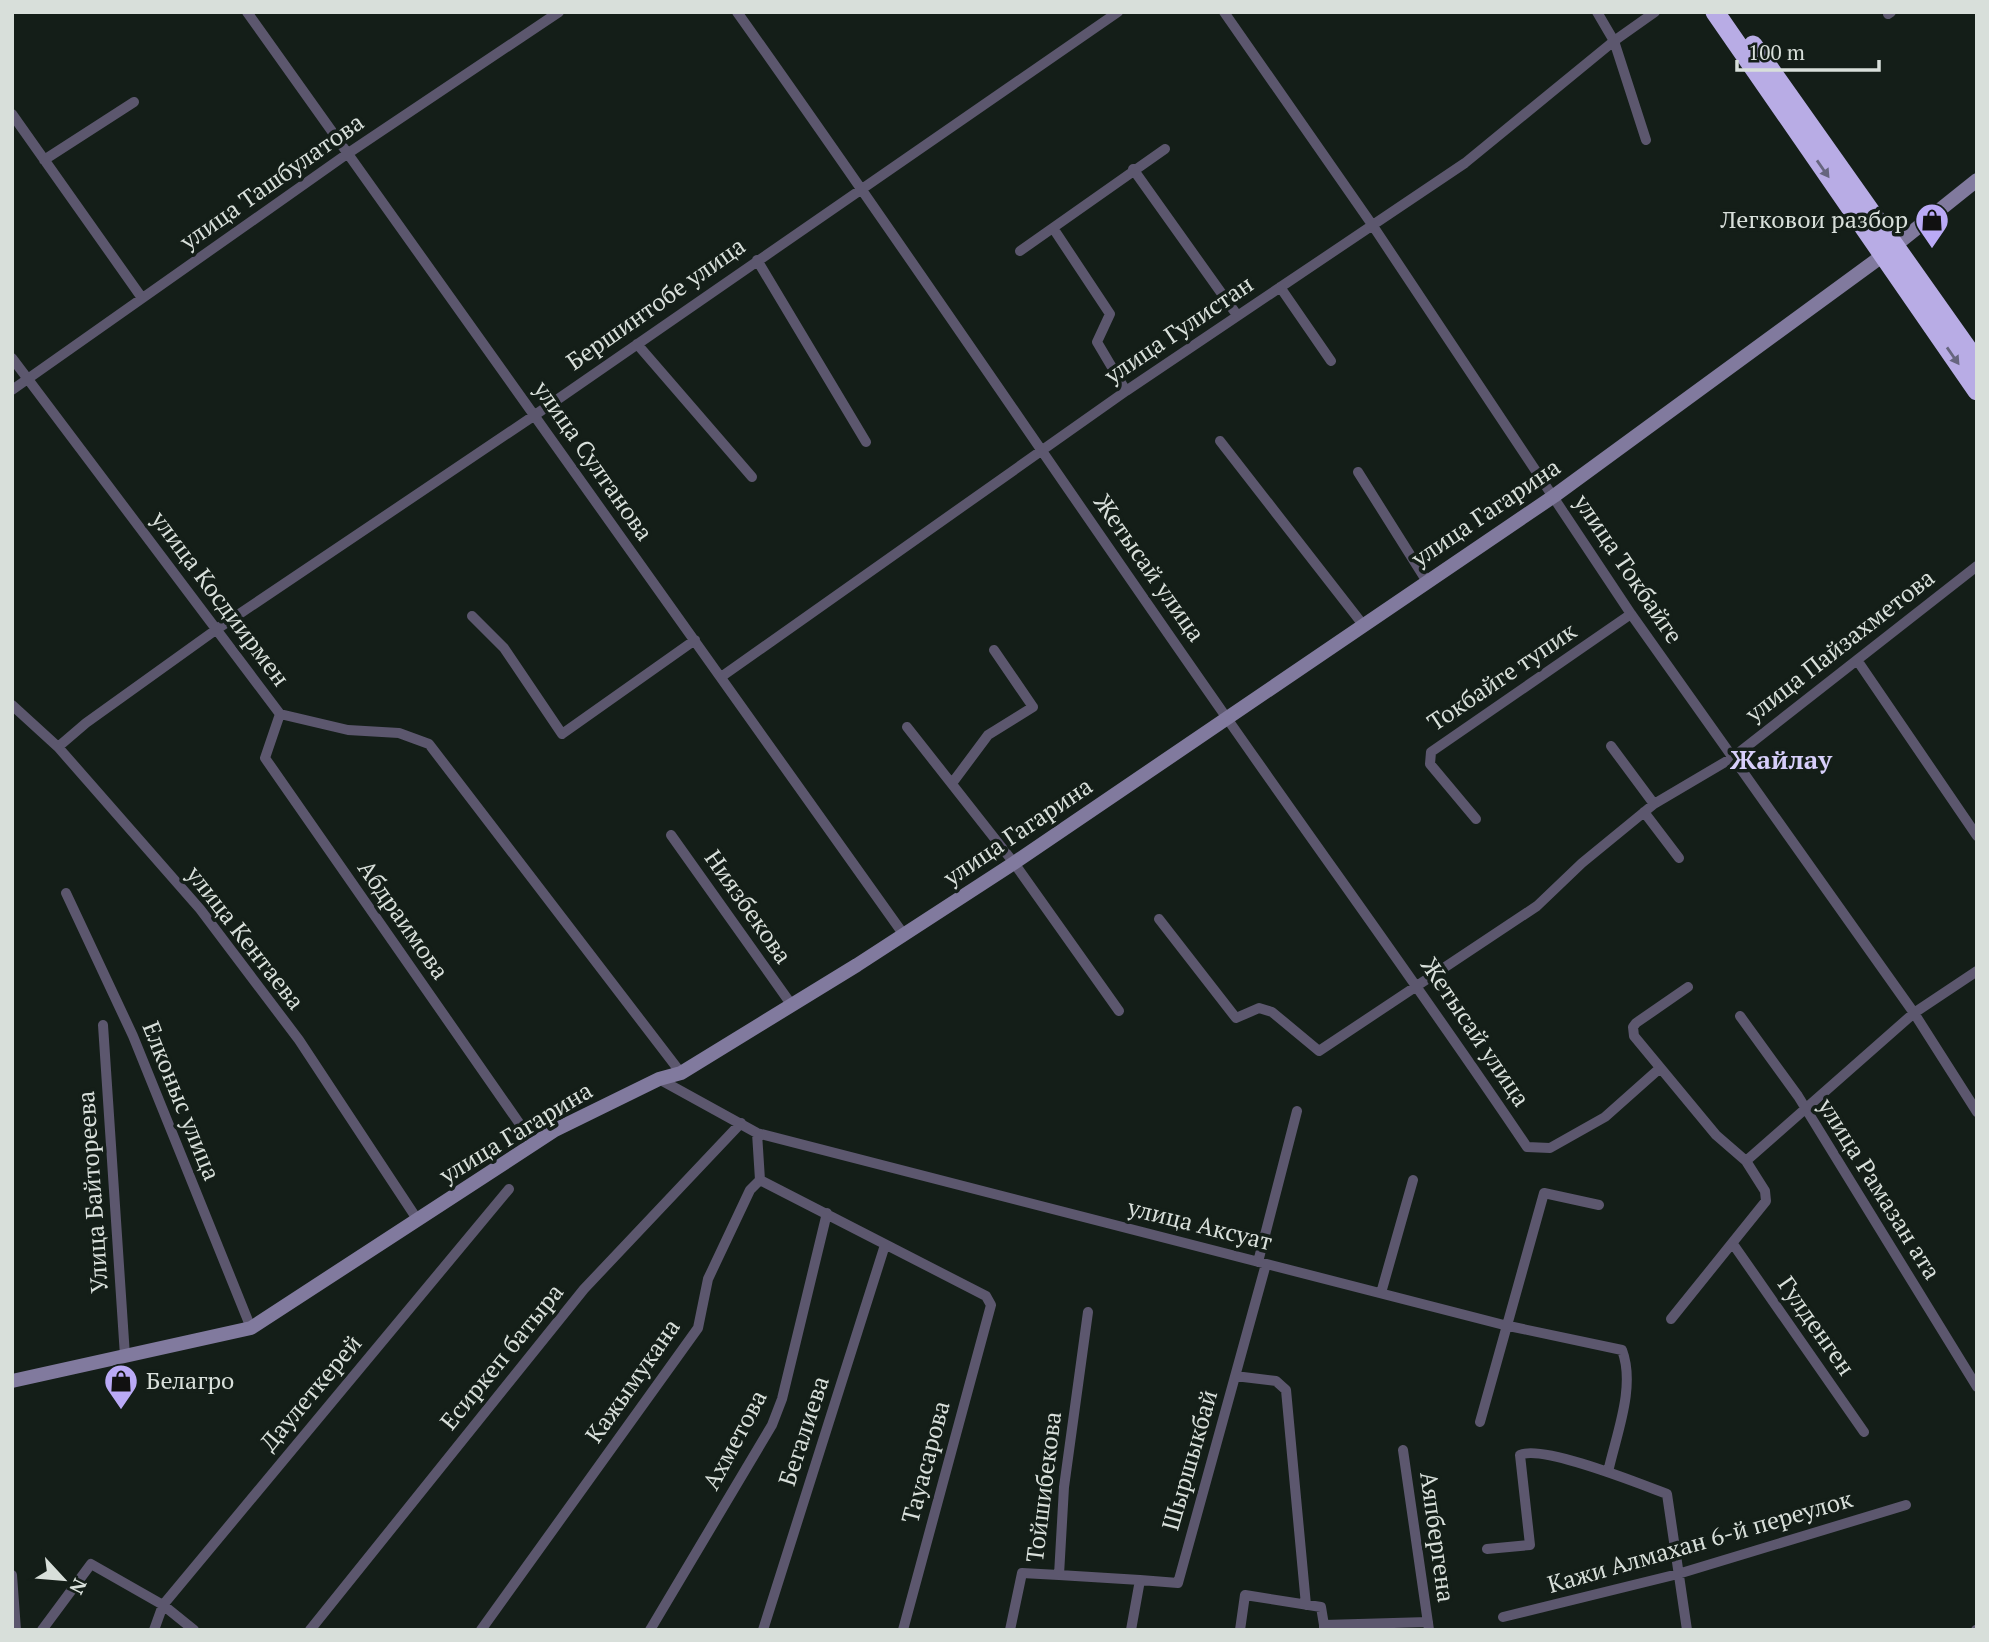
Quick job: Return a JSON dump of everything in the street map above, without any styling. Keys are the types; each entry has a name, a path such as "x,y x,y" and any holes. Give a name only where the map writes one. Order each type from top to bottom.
{"highway":[{"path":"1715,12 1889,250 1977,362"},
{"path":"1730,12 1889,250 1977,391"}],"main road":[{"name":"улица Гагарина","path":"12,1381 251,1328 533,1143 659,1079 681,1073 904,935 1364,626 1426,580 1554,495 1889,250 1977,180"}],"street":[{"name":"улица Султанова","path":"247,12 904,935"},
{"name":"улица Ташбулатова","path":"12,390 347,154 559,12"},
{"name":"Жетысай улица","path":"737,12 862,187 1227,718 1419,985 1527,1147 1550,1148 1605,1117 1659,1069"},
{"name":"Бершинтобе улица","path":"58,747 86,723 217,629 535,415 1118,12"},
{"name":"улица Токбайге","path":"1224,12 1373,226 1631,614 1914,1013 1977,1112"},
{"path":"1597,12 1614,41 1646,140"},
{"name":"улица Гулистан","path":"721,677 1126,391 1465,163 1614,41 1655,12"},
{"path":"44,160 134,102"},
{"path":"12,114 142,298"},
{"path":"1020,251 1165,149"},
{"path":"1133,169 1237,315"},
{"path":"1053,228 1110,314 1097,342 1126,391"},
{"path":"757,260 866,442"},
{"path":"1280,286 1331,361"},
{"path":"637,344 752,477"},
{"name":"улица Косдиирмен","path":"12,358 280,715 348,730 399,733 429,744 681,1073"},
{"path":"1220,441 1364,626"},
{"path":"1358,472 1426,580"},
{"name":"улица Пайзахметова","path":"1159,919 1236,1018 1259,1008 1272,1013 1319,1051 1490,934 1537,906 1582,863 1654,804 1732,758 1977,566"},
{"name":"Токбайге тупик","path":"1476,818 1430,764 1431,752 1631,614"},
{"path":"472,616 504,648 562,734 695,640"},
{"path":"953,782 988,734 1033,707 994,650"},
{"path":"1857,660 1977,836"},
{"name":"улица Кентаева","path":"12,705 58,747 208,920 299,1040 417,1219"},
{"name":"Абдраимова","path":"280,715 265,758 533,1143"},
{"path":"907,727 953,782 1014,863 1119,1011"},
{"path":"1611,746 1654,804"},
{"path":"1644,812 1679,858"},
{"name":"Ниязбекова","path":"671,835 791,1004"},
{"name":"Елконыс улица","path":"66,893 133,1036 251,1328"},
{"path":"1746,1161 1914,1013 1977,971"},
{"path":"1671,1319 1766,1201 1765,1191 1746,1161 1716,1135 1634,1036 1633,1027 1688,988"},
{"name":"улица Рамазан ата","path":"1740,1016 1806,1109 1977,1387"},
{"name":"Улица Байтореева","path":"103,1025 125,1356"},
{"name":"улица Аксуат","path":"659,1079 757,1133 1504,1325 1622,1350 1628,1365 1625,1397 1608,1472"},
{"name":"Шыршыкбай","path":"1140,1580 1178,1583 1235,1376 1297,1111"},
{"name":"Есиркеп батыра","path":"310,1630 584,1289 741,1123"},
{"path":"757,1133 760,1180 885,1245"},
{"name":"Кажымукана","path":"481,1630 698,1328 708,1279 750,1190 760,1180"},
{"path":"1381,1293 1413,1180"},
{"name":"Даулеткерей","path":"154,1630 163,1605 509,1189"},
{"path":"1480,1422 1504,1325 1544,1193 1598,1205"},
{"name":"Ахметова","path":"650,1630 772,1425 782,1398 827,1213"},
{"name":"Гулденген","path":"1733,1244 1864,1432"},
{"name":"Тауасарова","path":"885,1245 986,1296 991,1305 903,1630"},
{"name":"Бегалиева","path":"763,1630 885,1245"},
{"name":"Тойшибекова","path":"1010,1630 1022,1573 1059,1575 1064,1487 1087,1312"},
{"path":"1235,1376 1276,1381 1286,1390 1306,1605"},
{"name":"Аяпбергена","path":"1403,1450 1429,1626"},
{"path":"1488,1549 1530,1545 1520,1455 1526,1452 1565,1459 1667,1494 1688,1630"},
{"name":"Кажи Алмахан 6-й переулок","path":"1503,1617 1678,1574 1906,1505"},
{"path":"42,1630 91,1564 163,1605 194,1630"},
{"path":"12,1575 16,1630"},
{"path":"1059,1575 1140,1580 1131,1630"},
{"path":"1240,1630 1245,1595 1321,1607 1324,1628 1429,1626"}],"place":[{"name":"Легковои разбор","path":"1932,250"},
{"name":"Белагро","path":"121,1411"}],"district":[{"name":"Жайлау","path":"1781,760"}]}
